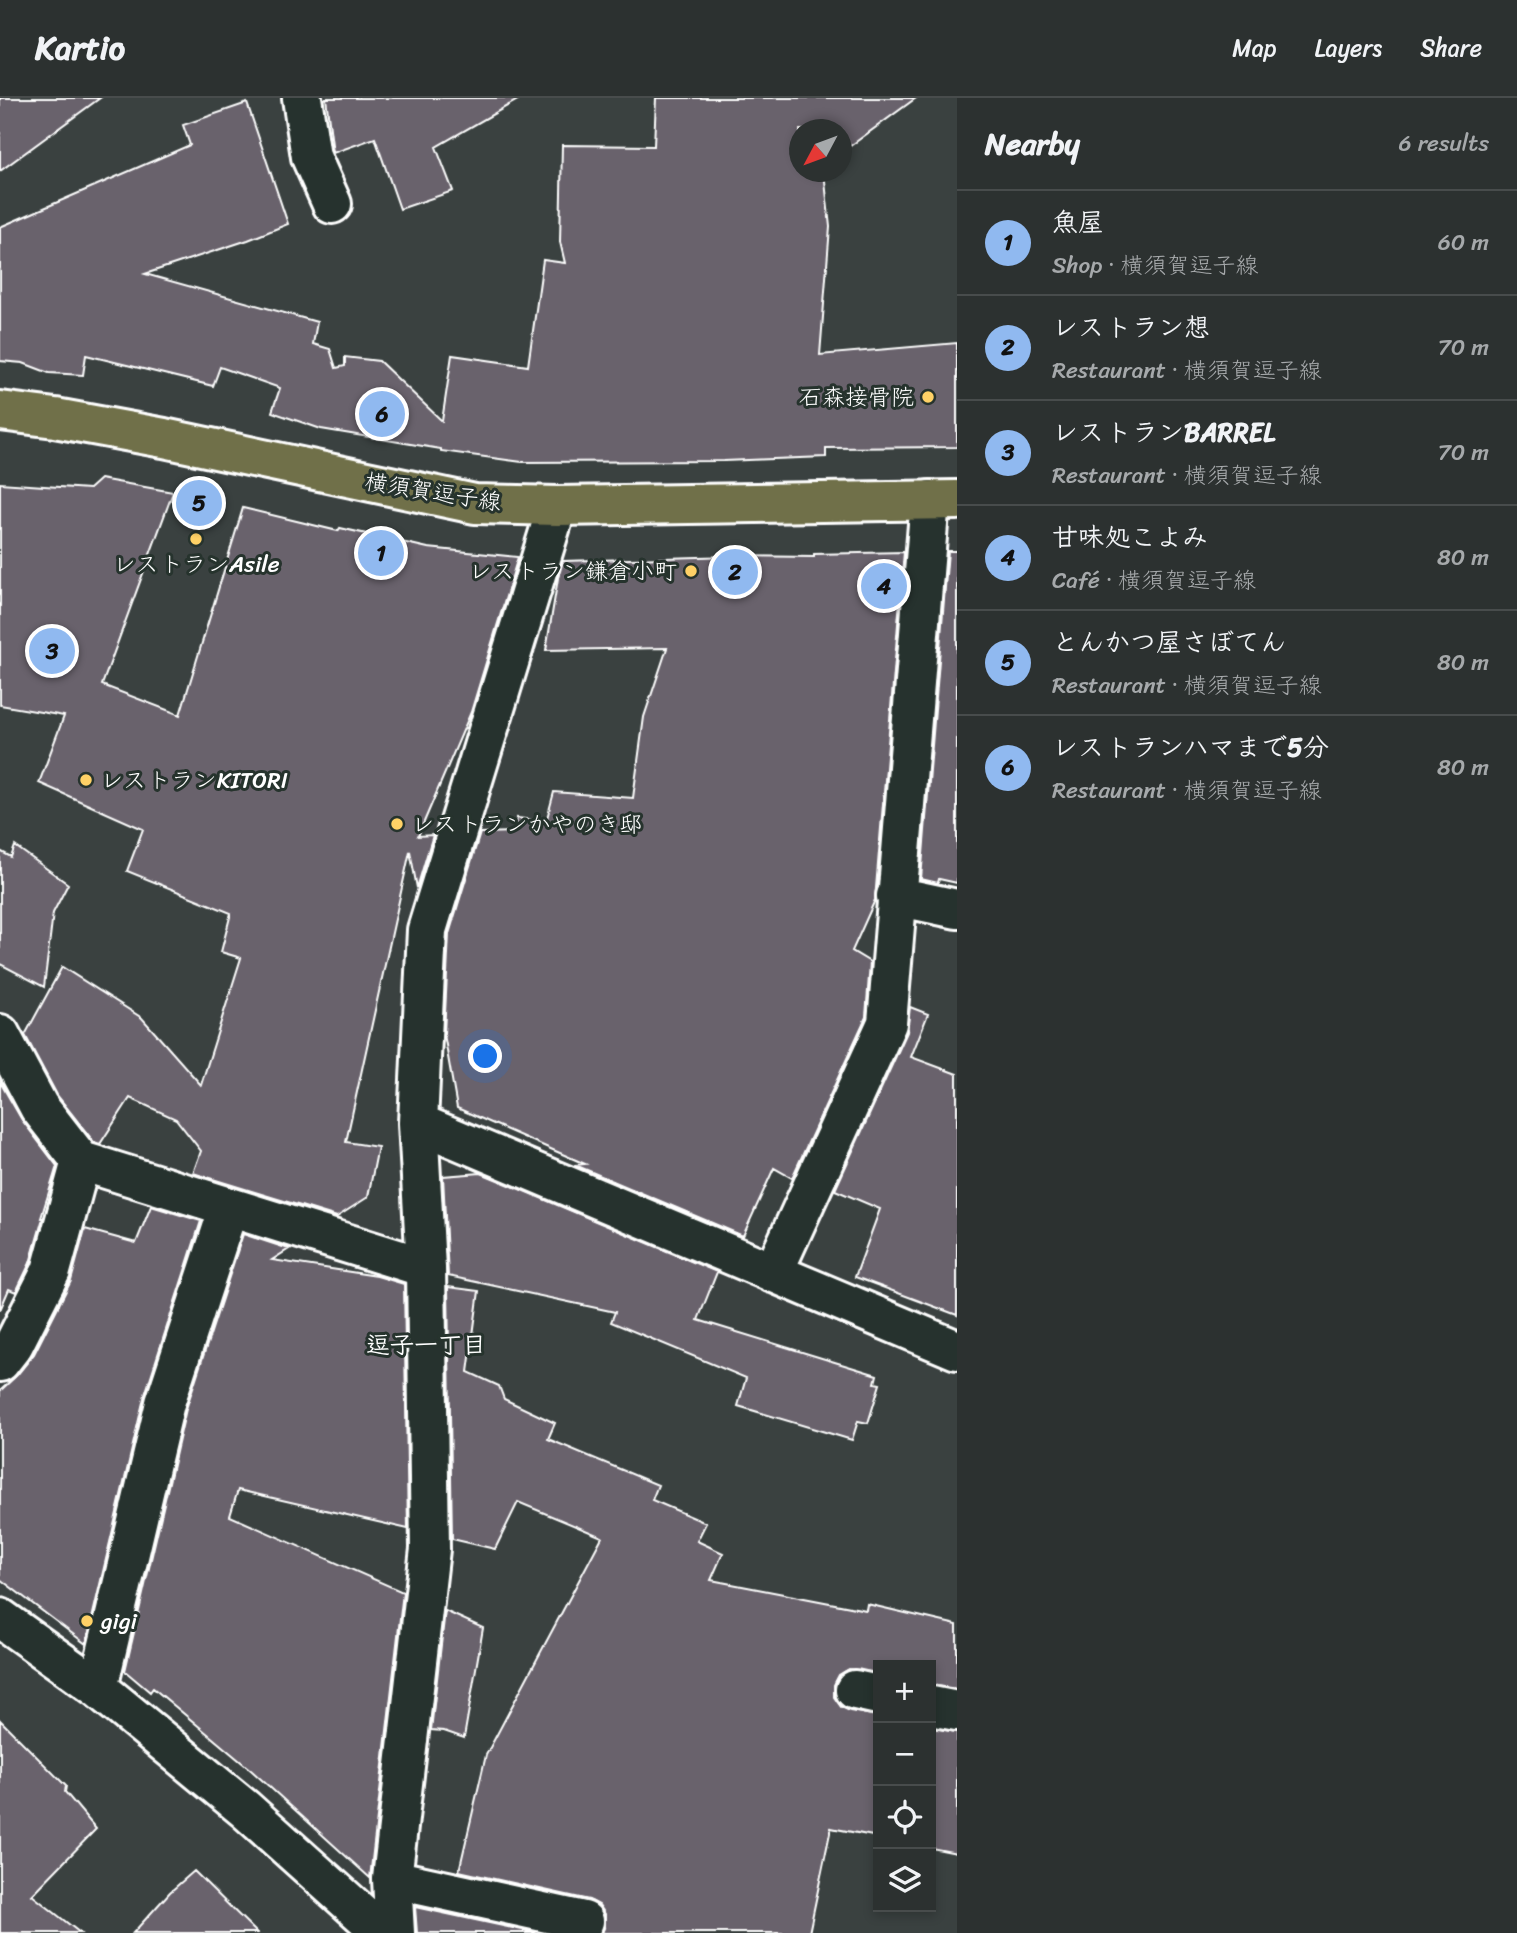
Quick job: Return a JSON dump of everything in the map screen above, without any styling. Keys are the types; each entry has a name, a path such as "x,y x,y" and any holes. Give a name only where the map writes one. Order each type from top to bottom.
{"main road":[{"name":"横須賀逗子線","path":"0,411 164,438 475,504 557,506 944,500"}],"street":[{"path":"302,98 311,157 332,204"},
{"path":"772,1273 887,1023 896,896 944,500"},
{"path":"395,1933 392,1879 430,1549 426,1268 418,1123 427,930 557,506"},
{"path":"896,896 957,909"},
{"path":"0,1034 39,1107 81,1161 426,1268"},
{"path":"418,1123 957,1350"},
{"path":"0,1363 14,1343 51,1270 81,1161"},
{"path":"98,1688 165,1403 229,1207"},
{"path":"0,1618 98,1688 245,1809 383,1933"},
{"path":"936,1707 957,1711"},
{"path":"392,1879 583,1921"}],"building":[{"path":"0,98 100,98 0,171"},
{"path":"326,98 521,98 436,147 453,191 400,209 375,138 333,153"},
{"path":"656,98 916,98 852,145 852,119 789,119 789,182 825,182 830,227 820,355 957,343 957,447 826,448 826,457 724,461 522,462 441,451 321,429 272,412 280,388 220,367 213,386 86,355 83,375 49,373 23,363 0,361 0,227 190,145 183,125 247,103 288,224 145,274 317,322 313,344 330,349 336,368 345,366 345,357 379,361 442,421 452,355 528,366 543,260 565,263 560,242 562,145 654,146"},
{"path":"100,479 173,492 102,685 180,715 243,508 338,531 340,528 428,548 518,557 471,712 418,836 433,835 417,888 410,851 346,1142 378,1147 368,1197 337,1217 193,1173 201,1151 176,1119 130,1098 100,1144 94,1142 57,1095 25,1035 62,967 142,1018 201,1085 241,958 221,952 231,913 127,871 143,829 39,783 64,716 0,705 0,483 89,489"},
{"path":"948,551 957,551 957,883 939,879 938,883 921,879"},
{"path":"904,552 875,900 852,951 870,962 866,1017 792,1178 774,1168 743,1236 575,1165 585,1164 457,1108 444,1034 449,934 480,833 515,832 517,818 546,822 554,792 633,798 644,717 667,648 546,650 563,561 732,556 814,557 814,554"},
{"path":"15,846 68,884 53,913 44,987 0,964 0,851 11,857"},
{"path":"910,1007 928,1014 911,1057 957,1074 957,1315 855,1277 880,1209 835,1190 907,1032"},
{"path":"0,1082 22,1120 57,1166 30,1263 16,1292 9,1289 0,1310"},
{"path":"481,1173 717,1272 698,1320 877,1375 875,1383 880,1384 868,1423 858,1421 852,1440 738,1406 746,1378 611,1322 615,1312 448,1276 443,1176"},
{"path":"151,1206 201,1221 144,1398 86,1644 0,1579 0,1391 34,1354 71,1281 85,1229 136,1243"},
{"path":"243,1234 289,1249 272,1260 377,1276 404,1284 408,1529 238,1490 230,1516 403,1592 370,1878 252,1771 153,1688 150,1692 125,1671 186,1409"},
{"path":"448,1287 479,1291 468,1372 499,1386 504,1399 555,1423 548,1439 658,1485 652,1500 706,1523 697,1541 723,1553 711,1580 866,1610 867,1604 957,1625 957,1689 936,1686 936,1660 873,1660 873,1672 849,1669 839,1675 834,1685 834,1697 841,1707 873,1715 873,1836 831,1828 809,1933 602,1933 605,1914 599,1905 589,1900 459,1871 486,1755 602,1537 518,1502 495,1549 452,1539"},
{"path":"445,1611 483,1628 464,1738 431,1730"},
{"path":"0,1720 66,1786 65,1792 96,1829 32,1895 80,1933 0,1933"},
{"path":"936,1729 957,1732 957,1853 936,1849"},
{"path":"194,1871 257,1933 133,1933 170,1892"},
{"path":"415,1907 536,1933 417,1933"}],"place":[{"name":"石森接骨院","path":"928,397"},
{"name":"レストランハマまで5分","path":"382,414"},
{"name":"とんかつ屋さぼてん","path":"199,503"},
{"name":"レストランAsile","path":"196,539"},
{"name":"魚屋","path":"381,553"},
{"name":"レストラン鎌倉小町","path":"691,571"},
{"name":"レストラン想","path":"735,572"},
{"name":"甘味処こよみ","path":"884,586"},
{"name":"レストランBARREL","path":"52,651"},
{"name":"レストランKITORI","path":"86,780"},
{"name":"レストランかやのき邸","path":"397,824"},
{"name":"gigi","path":"87,1621"}],"district":[{"name":"逗子一丁目","path":"426,1345"}]}
